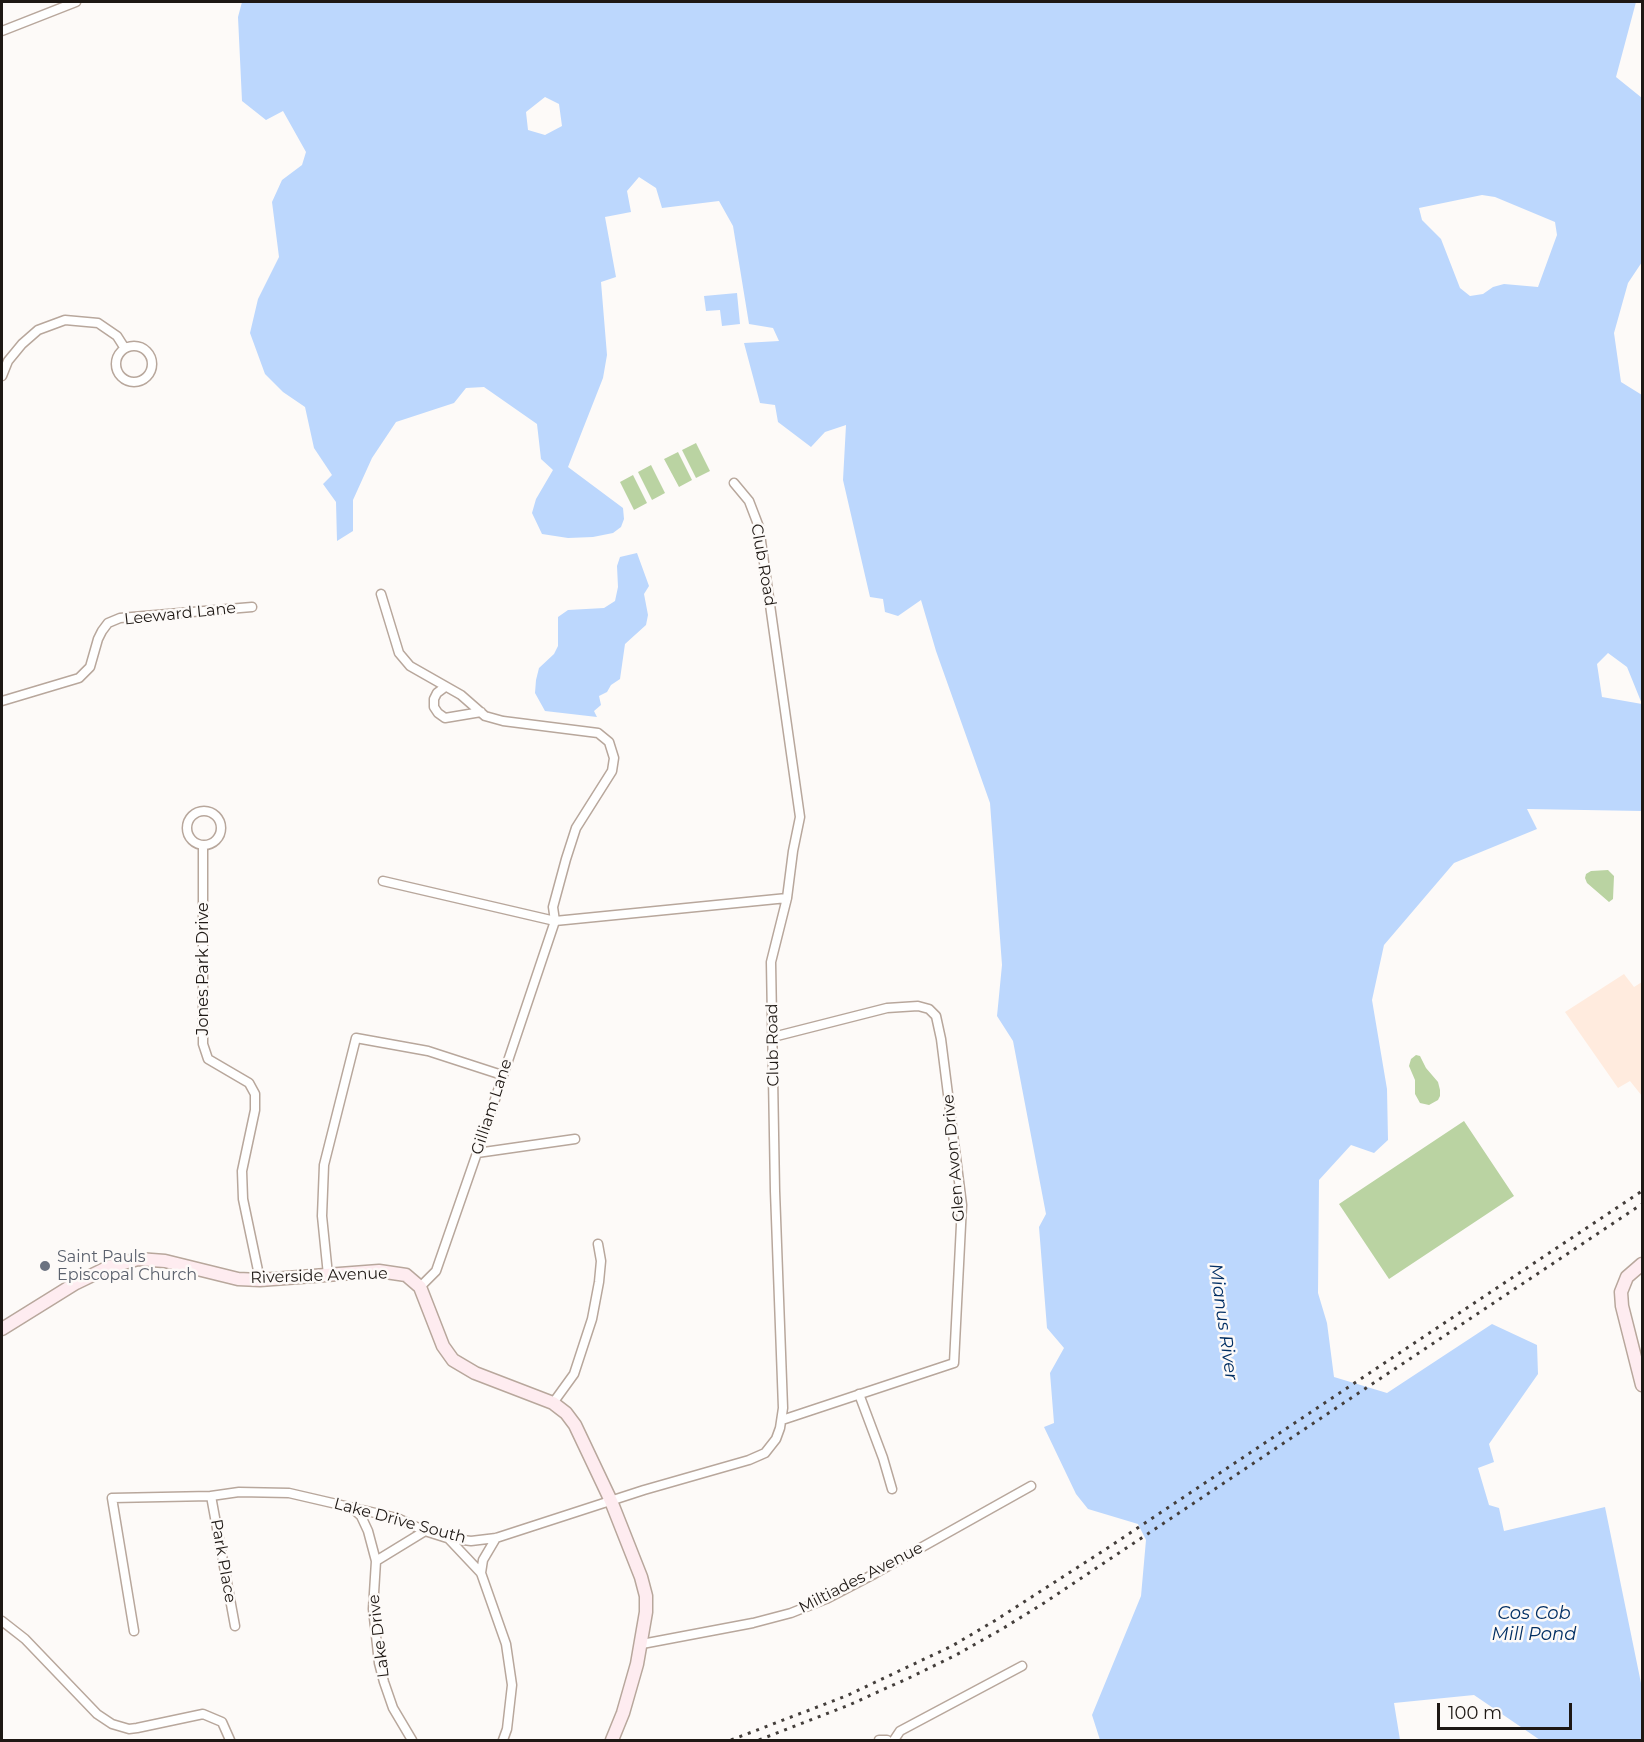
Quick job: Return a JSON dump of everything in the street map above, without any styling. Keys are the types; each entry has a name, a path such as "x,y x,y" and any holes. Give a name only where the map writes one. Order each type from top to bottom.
{"street":[{"path":"2,31 76,2"},
{"path":"2,376 8,361 22,344 38,330 65,320 98,323 117,336 124,347"},
{"path":"141,346 152,358 152,367 143,380 127,381 120,376 115,361 118,353 124,347 141,346"},
{"name":"Club Road","path":"611,1501 759,1456 773,1444 779,1433 782,1419 771,962 787,898 800,817 759,527 749,501 734,483"},
{"path":"381,594 399,653 410,666 461,695 481,712"},
{"name":"Leeward Lane","path":"2,701 79,678 90,667 102,631 108,623 120,618 252,607"},
{"path":"445,687 437,693 434,699 434,707 445,718 481,712"},
{"name":"Gilliam Lane","path":"420,1287 436,1270 477,1153 555,921 553,907 576,828 612,771 614,758 609,742 597,733 503,721 485,716 481,712"},
{"path":"204,810 216,816 221,828 216,840 203,845 191,840 186,827 192,815 204,810"},
{"name":"Jones Park Drive","path":"203,845 203,1044 208,1059 249,1083 255,1094 255,1110 242,1171 243,1198 260,1280"},
{"path":"382,881 555,921 787,898"},
{"name":"Glen Avon Drive","path":"773,1037 887,1008 918,1006 929,1009 936,1016 953,1121 962,1205 954,1363 782,1419"},
{"path":"328,1275 322,1216 324,1165 356,1038 428,1051 502,1074"},
{"path":"477,1153 575,1139"},
{"path":"553,1403 574,1374 592,1319 600,1282 601,1261 598,1244"},
{"name":"Riverside Avenue","path":"2,1329 76,1283 109,1267 138,1259 165,1261 238,1278 260,1280 379,1272 406,1275 420,1287"},
{"path":"1642,1264 1627,1277 1622,1287 1621,1297 1642,1385"},
{"path":"420,1287 443,1346 453,1360 475,1373 553,1403 566,1413 575,1425 633,1552 644,1588 646,1612 642,1644 629,1695 612,1740"},
{"path":"859,1394 883,1458 892,1490"},
{"name":"Miltiades Avenue","path":"642,1644 753,1623 791,1613 826,1599 1031,1486"},
{"name":"Lake Drive South","path":"134,1631 112,1498 211,1496 239,1492 290,1493 397,1518 447,1538 471,1541 496,1538 611,1501"},
{"name":"Park Place","path":"211,1496 235,1626"},
{"name":"Lake Drive","path":"352,1507 361,1516 368,1531 376,1561 373,1608 379,1663 393,1708 412,1740"},
{"path":"376,1561 425,1531"},
{"path":"447,1538 481,1573 506,1644 512,1685 507,1730 503,1740"},
{"path":"481,1573 483,1560 496,1538"},
{"path":"2,1621 25,1639 97,1714 112,1724 129,1729 203,1714 222,1722 230,1740"},
{"path":"894,1740 900,1731 1022,1666"},
{"path":"879,1740 887,1740"}],"shaded area":[{"path":"1624,974 1634,987 1642,982 1642,1096 1630,1081 1618,1088 1565,1012"}],"green space":[{"path":"696,443 710,471 696,478 682,450"},
{"path":"678,452 692,480 679,487 664,459"},
{"path":"651,465 665,493 652,500 638,472"},
{"path":"633,475 647,503 634,510 620,482"},
{"path":"1608,870 1614,876 1613,899 1609,902 1587,883 1585,878 1586,874 1591,871"},
{"path":"1416,1055 1420,1056 1426,1068 1438,1082 1440,1096 1438,1100 1429,1105 1420,1103 1415,1094 1415,1080 1409,1066 1411,1059"},
{"path":"1464,1121 1514,1196 1389,1279 1339,1204"}],"water":[{"path":"242,2 1636,2 1616,77 1642,98 1642,262 1628,283 1614,333 1621,382 1642,395 1642,704 1642,811 1527,809 1537,829 1454,863 1384,945 1372,1000 1387,1089 1388,1140 1374,1153 1351,1145 1319,1180 1318,1293 1327,1323 1334,1377 1387,1393 1492,1324 1537,1345 1538,1374 1489,1444 1494,1462 1478,1468 1489,1505 1499,1508 1504,1531 1605,1507 1642,1688 1642,1740 1540,1740 1474,1695 1394,1703 1400,1740 1100,1740 1092,1715 1141,1596 1146,1540 1138,1524 1088,1509 1076,1494 1044,1427 1054,1423 1050,1373 1064,1348 1047,1328 1039,1227 1046,1214 1013,1041 997,1016 1002,965 990,803 936,651 921,600 898,616 885,612 883,599 870,597 843,480 846,425 825,432 811,447 778,422 775,405 760,403 744,343 779,341 773,328 749,324 733,226 719,201 662,208 656,188 639,177 627,191 631,212 605,217 616,277 601,282 607,355 603,378 568,467 623,508 624,519 621,527 613,533 593,537 568,538 542,534 532,513 536,499 553,470 541,459 537,424 484,387 466,388 454,403 396,422 372,458 353,500 353,531 337,541 336,502 323,484 332,475 314,448 305,407 283,392 265,374 250,333 258,299 279,257 272,202 282,180 302,165 306,152 283,111 266,120 242,101 238,17","holes":["545,97 559,104 562,126 545,135 528,130 526,112","1482,195 1495,197 1555,222 1557,235 1538,287 1504,284 1493,287 1483,294 1470,296 1460,288 1441,239 1422,220 1419,208","1608,653 1627,667 1642,704 1602,697 1597,664"]},
{"path":"737,293 740,324 722,326 720,310 706,311 704,296"},
{"path":"637,553 649,586 644,594 648,615 646,625 625,644 620,679 611,685 607,692 599,696 601,705 594,711 597,717 545,711 535,693 536,680 539,668 554,654 558,646 558,617 568,610 604,608 615,601 618,587 617,566 620,557"}],"railway":[{"path":"731,1740 846,1696 952,1646 996,1620 1642,1191"},
{"path":"759,1740 849,1705 911,1677 1002,1629 1642,1204"}],"place":[{"name":"Saint Pauls Episcopal Church","path":"45,1266"}],"water label":[{"name":"Mianus River","path":"1223,1322"},
{"name":"Cos Cob Mill Pond","path":"1534,1624"}]}
